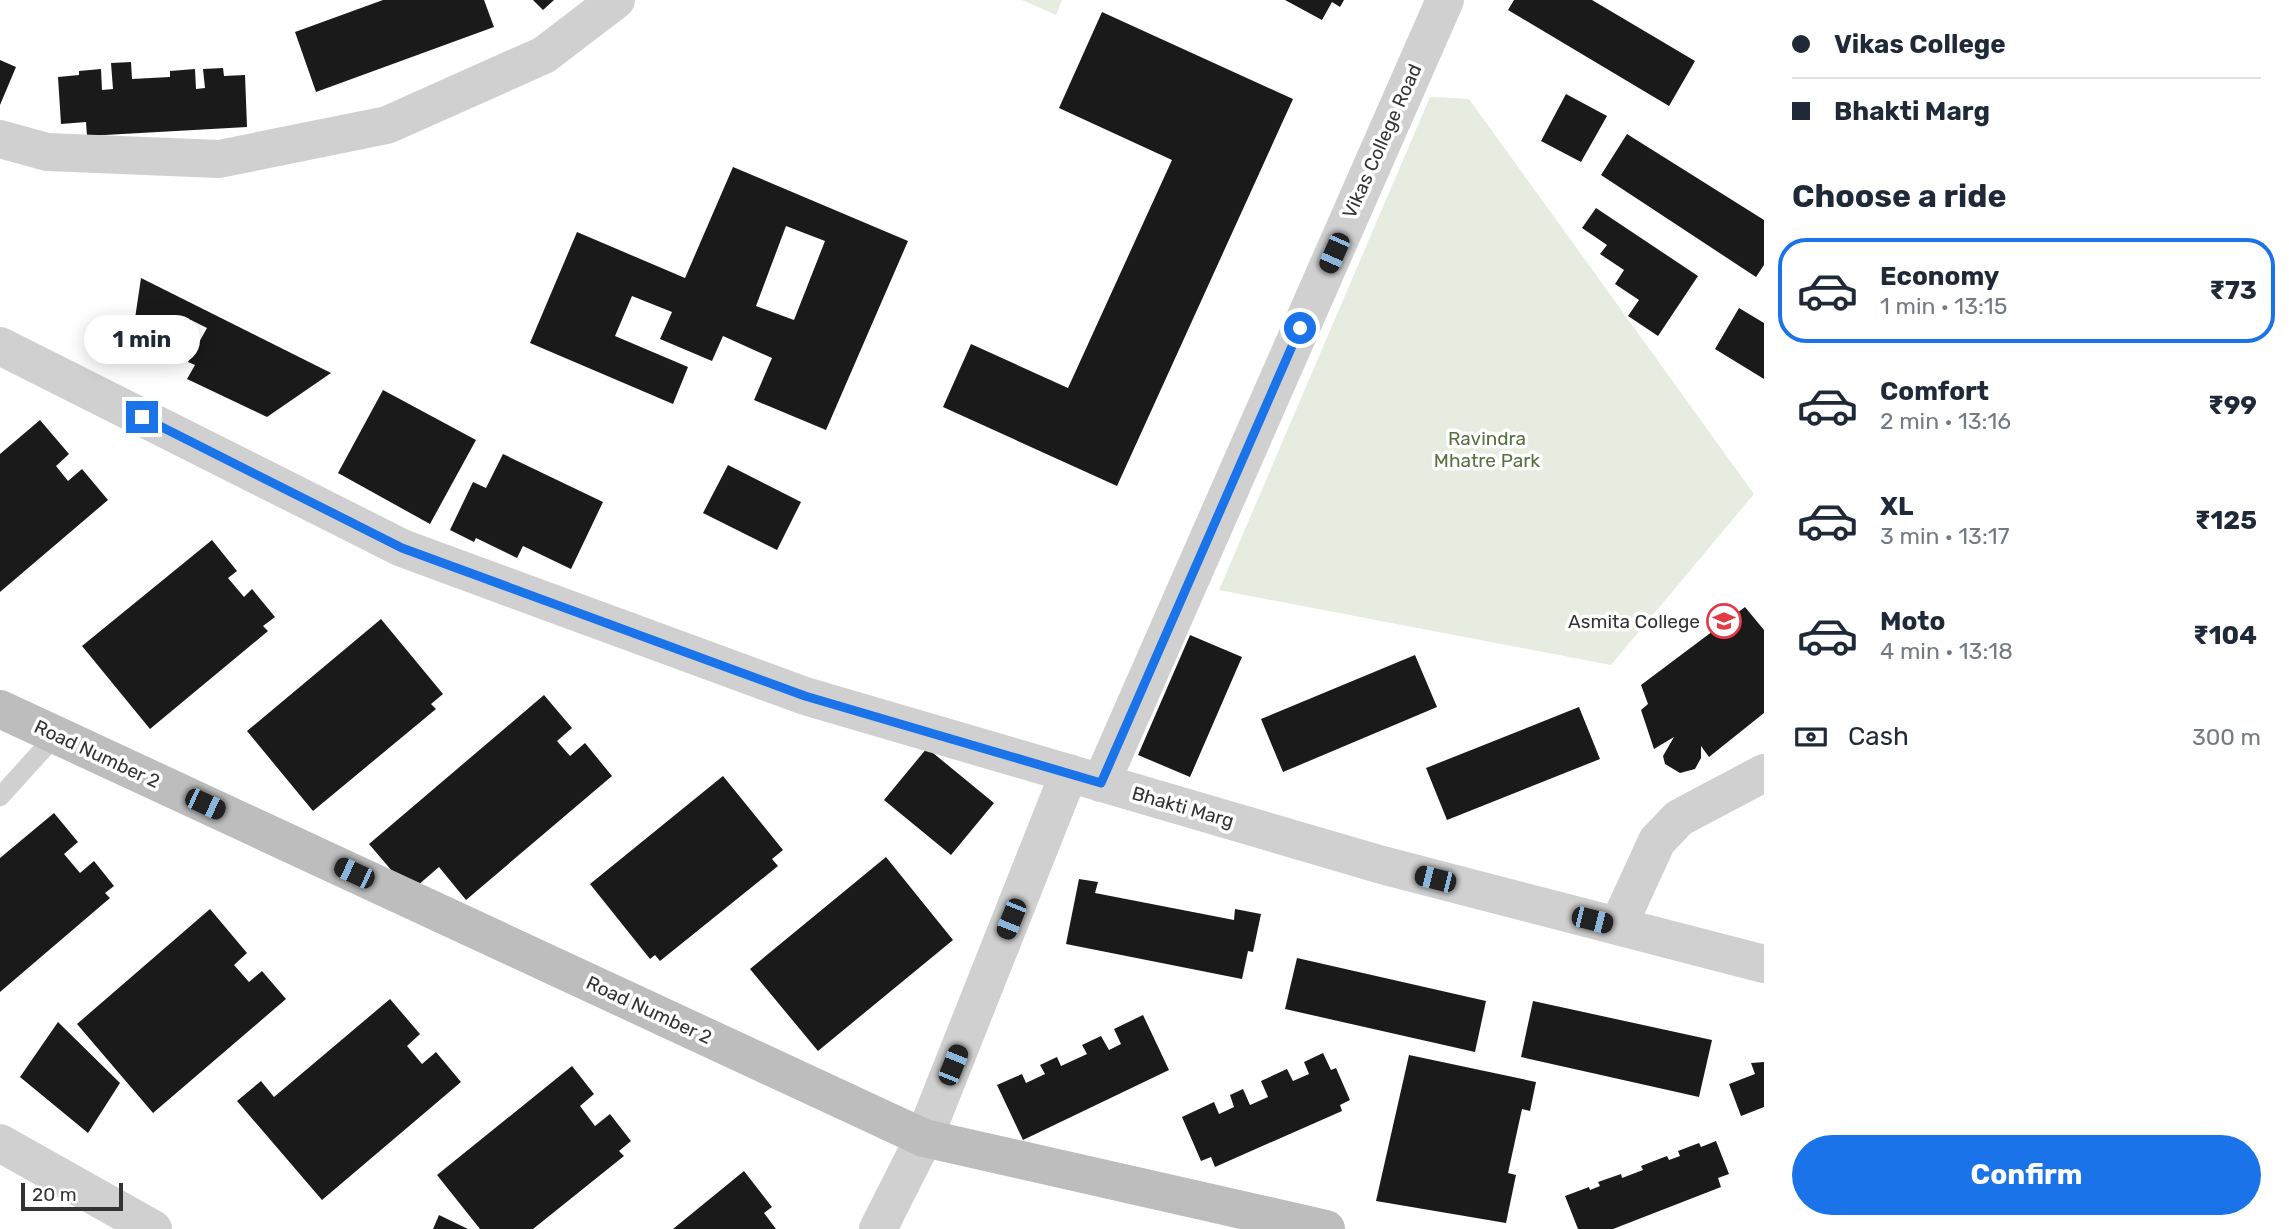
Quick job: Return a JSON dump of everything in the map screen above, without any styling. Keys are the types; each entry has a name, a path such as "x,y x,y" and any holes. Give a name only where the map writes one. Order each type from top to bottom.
{"street":[{"path":"0,139 47,152 219,159 387,125 544,55 615,0"},
{"name":"Vikas College Road","path":"878,1229 924,1138 1085,778 1444,0"},
{"name":"Bhakti Marg","path":"0,346 402,548 805,696 1382,865 1764,964"},
{"name":"Road Number 2","path":"0,709 924,1138 1326,1229"},
{"path":"1618,926 1657,841 1679,818 1764,773"},
{"path":"0,1143 153,1229"}],"lane":[{"path":"0,797 56,735"}],"green space":[{"path":"1022,0 1062,0 1056,15"},
{"name":"Ravindra Mhatre Park","path":"1430,97 1469,99 1754,494 1611,665 1219,590"}],"building":[{"path":"383,0 484,0 494,27 316,92 295,32"},
{"path":"533,0 554,0 543,10"},
{"path":"1285,0 1344,0 1340,7 1332,2 1322,20"},
{"path":"1514,0 1592,0 1695,61 1669,106 1508,10"},
{"path":"1102,12 1293,99 1117,486 943,407 971,344 1068,388 1172,160 1059,108"},
{"path":"0,60 16,67 0,105"},
{"path":"131,62 132,79 170,77 170,71 195,69 196,89 205,88 203,69 223,68 224,76 245,75 247,127 87,136 86,122 61,124 58,77 101,69 102,90 113,89 111,63"},
{"path":"1566,94 1607,116 1581,162 1541,141"},
{"path":"1627,134 1764,220 1764,265 1756,277 1601,175"},
{"path":"733,167 908,241 826,430 754,400 772,358 723,336 712,361 660,339 672,312 632,296 615,336 688,367 673,404 530,343 577,232 685,278","holes":["786,226 825,241 794,320 756,306"]},
{"path":"1596,208 1698,276 1658,336 1628,316 1639,300 1615,284 1624,270 1600,254 1607,245 1582,228"},
{"path":"141,278 331,373 267,417 187,379 195,365 188,362 207,328 191,320 173,354 133,332"},
{"path":"1739,308 1764,323 1764,379 1715,349"},
{"path":"383,390 476,440 430,524 338,473"},
{"path":"40,420 69,454 56,466 68,481 82,469 108,500 0,592 0,454"},
{"path":"503,454 603,502 571,569 523,546 517,558 476,538 474,542 450,530 473,482 486,488"},
{"path":"728,465 801,502 777,550 703,513"},
{"path":"212,540 237,571 228,578 244,597 252,589 275,617 263,626 268,631 150,729 82,646"},
{"path":"1745,607 1764,630 1764,713 1709,757 1701,746 1701,758 1695,769 1680,773 1665,764 1663,756 1674,737 1654,749 1641,710 1648,704 1641,685"},
{"path":"381,619 443,694 431,704 436,709 313,811 247,731"},
{"path":"1190,635 1242,657 1190,777 1138,755"},
{"path":"1415,655 1437,707 1283,772 1261,719"},
{"path":"544,695 572,728 557,741 570,756 585,743 612,776 466,900 439,867 410,892 369,844"},
{"path":"1579,707 1600,759 1447,820 1426,768"},
{"path":"927,748 994,803 951,855 884,800"},
{"path":"723,776 783,850 772,859 778,866 660,961 655,955 650,959 590,884"},
{"path":"54,813 78,842 64,854 80,873 94,861 114,886 105,893 110,898 0,992 0,858"},
{"path":"886,857 953,940 818,1051 750,969"},
{"path":"1079,879 1098,882 1095,893 1234,920 1235,909 1261,914 1253,952 1248,951 1242,979 1066,944"},
{"path":"210,909 247,953 234,965 249,982 262,971 286,999 153,1113 77,1024"},
{"path":"1297,958 1486,1001 1475,1052 1285,1009"},
{"path":"390,999 420,1034 407,1046 422,1064 436,1052 461,1082 322,1200 237,1101 261,1081 274,1097"},
{"path":"1533,1001 1712,1040 1699,1097 1521,1057"},
{"path":"1143,1015 1169,1070 1023,1140 997,1085 1022,1074 1026,1083 1045,1074 1040,1065 1057,1057 1061,1066 1087,1054 1082,1045 1101,1036 1109,1050 1121,1044 1114,1029"},
{"path":"58,1022 120,1083 88,1133 20,1077"},
{"path":"1323,1053 1331,1070 1336,1068 1350,1100 1340,1105 1342,1111 1215,1167 1211,1157 1201,1161 1182,1117 1214,1102 1219,1114 1234,1107 1230,1095 1243,1089 1250,1105 1268,1097 1261,1081 1287,1069 1293,1081 1309,1074 1304,1062"},
{"path":"1409,1055 1536,1082 1530,1111 1522,1109 1508,1173 1516,1175 1506,1223 1376,1201"},
{"path":"1764,1062 1764,1107 1741,1116 1729,1084 1755,1074 1751,1063"},
{"path":"572,1066 594,1094 580,1106 595,1126 610,1114 631,1141 619,1151 624,1156 533,1229 480,1229 437,1175"},
{"path":"1716,1141 1729,1174 1718,1178 1721,1187 1613,1229 1578,1229 1565,1196 1589,1187 1590,1190 1600,1186 1598,1182 1621,1174 1622,1178 1643,1170 1641,1166 1667,1156 1669,1160 1680,1156 1678,1151 1699,1143 1701,1147"},
{"path":"744,1171 772,1207 764,1213 776,1229 673,1229"},
{"path":"439,1215 468,1229 433,1229"}],"place":[{"name":"Asmita College","path":"1724,621"}],"route":[{"path":"142,417 402,548 805,696 1101,783 1300,328"}]}
